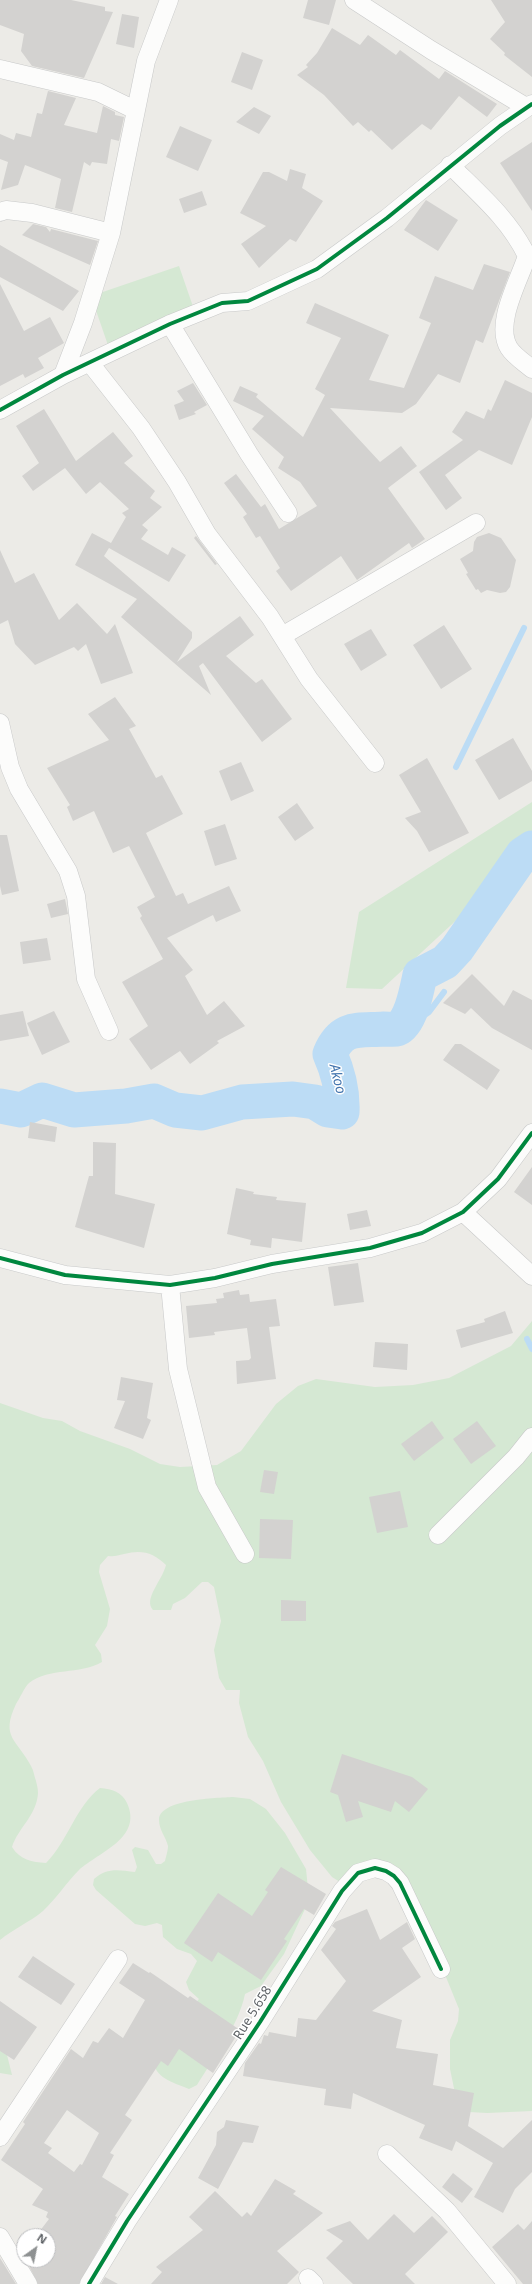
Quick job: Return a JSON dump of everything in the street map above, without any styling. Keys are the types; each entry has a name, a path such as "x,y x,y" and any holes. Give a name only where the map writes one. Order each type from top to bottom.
{"street":[{"path":"63,375 83,323 111,233 146,61 169,0"},
{"path":"0,410 63,375 170,324 222,303 248,301 317,269 387,218 450,165 529,106 431,50 354,0"},
{"path":"0,69 98,92 135,110"},
{"path":"450,165 504,219 518,237 527,256 503,325 509,348 532,369"},
{"path":"0,212 6,210 32,213 111,233"},
{"path":"170,324 249,454 288,513"},
{"path":"90,363 141,428 177,482 207,534 237,571 282,636 309,679 375,763"},
{"path":"282,636 476,523"},
{"path":"0,724 10,767 19,789 68,871 76,896 86,979 109,1031"},
{"path":"0,1258 65,1275 170,1285 215,1278 272,1264 370,1248 422,1233 462,1212 498,1179 532,1133"},
{"path":"462,1212 532,1276"},
{"path":"170,1285 178,1369 207,1487 246,1554"},
{"path":"438,1535 516,1457 532,1437"},
{"name":"Rue 5.658","path":"89,2284 128,2221 260,2022 342,1891 358,1873 375,1868 386,1871 400,1883 441,1968"},
{"path":"0,2136 118,1960"},
{"path":"388,2154 447,2211 507,2284"},
{"path":"0,2237 28,2284"}],"green space":[{"path":"179,266 198,321 110,351 91,296"},
{"path":"532,802 532,850 382,989 346,988 359,912"},
{"path":"532,1321 532,2111 487,2113 469,2112 456,2098 450,2069 450,2040 458,2021 459,2009 439,1960 382,1869 340,1882 332,1877 310,1850 281,1802 263,1761 248,1737 239,1703 240,1690 226,1690 219,1678 214,1650 221,1621 214,1587 208,1582 202,1582 185,1598 173,1604 171,1610 153,1610 150,1601 154,1589 166,1565 147,1553 136,1552 108,1556 100,1565 99,1572 110,1609 107,1626 95,1645 101,1654 102,1662 84,1669 46,1675 29,1683 16,1704 11,1715 10,1724 12,1738 32,1768 38,1792 37,1801 31,1815 18,1834 12,1847 19,1855 27,1860 46,1863 60,1845 85,1804 100,1788 109,1789 116,1792 125,1799 130,1815 129,1826 124,1835 116,1843 79,1870 43,1911 0,1940 0,1403 43,1418 62,1421 80,1431 130,1449 160,1464 180,1467 217,1465 241,1451 276,1404 298,1386 316,1379 375,1387 413,1385 449,1378 511,1346"},
{"path":"233,1797 250,1799 266,1809 285,1833 306,1869 308,1889 305,1909 284,1954 261,1986 245,1994 237,2018 225,2041 197,2085 189,2089 173,2083 163,2077 159,2074 154,2064 177,2023 199,1999 189,1990 186,1982 197,1961 191,1954 177,1949 163,1937 162,1925 157,1923 145,1926 135,1924 96,1890 93,1885 94,1879 108,1871 118,1870 135,1872 137,1867 132,1850 135,1847 148,1850 156,1864 161,1864 165,1861 168,1846 160,1827 159,1820 162,1813 168,1808 190,1801"},
{"path":"0,2045 6,2051 12,2075 0,2073"}],"building":[{"path":"0,0 71,0 105,7 105,11 113,12 84,78 32,66 21,51 24,34 0,25"},
{"path":"308,0 336,0 329,25 303,18"},
{"path":"491,0 532,0 532,77 504,55 505,53 490,39 505,22"},
{"path":"122,14 139,17 134,48 116,44"},
{"path":"332,28 360,45 368,35 396,55 400,50 439,79 445,71 497,104 487,117 459,96 431,130 422,124 392,150 371,130 369,132 358,122 353,126 324,95 297,75 308,67 306,65 317,53"},
{"path":"242,52 263,60 252,90 231,82"},
{"path":"48,91 76,98 64,125 97,133 103,106 115,112 115,115 124,117 119,141 111,139 107,164 92,162 90,166 84,162 72,212 55,208 61,179 25,165 18,185 1,190 8,162 0,159 0,134 14,140 16,133 31,137 37,113 42,114"},
{"path":"254,107 271,116 259,134 236,122"},
{"path":"180,126 212,140 198,171 166,157"},
{"path":"532,142 532,211 500,163"},
{"path":"290,169 306,174 302,188 323,201 296,242 290,239 259,268 241,244 266,226 240,213 263,172 269,172 287,181"},
{"path":"202,191 207,205 184,213 179,199"},
{"path":"426,200 458,220 438,251 404,230"},
{"path":"33,224 46,227 50,232 51,229 98,241 90,265 22,235"},
{"path":"0,245 79,291 63,311 0,277"},
{"path":"484,264 510,272 483,343 476,340 460,383 438,374 416,404 402,413 330,408 380,462 401,446 417,466 388,488 425,539 412,548 409,543 357,580 341,556 291,591 276,571 280,568 260,536 256,538 243,517 247,514 224,483 236,474 261,507 265,504 279,529 317,506 300,482 278,468 284,457 252,429 264,416 233,401 240,386 258,394 256,397 303,437 325,395 315,389 341,338 306,323 315,303 389,335 369,380 404,388 431,323 419,318 435,276 473,290"},
{"path":"0,284 24,331 50,317 64,343 38,358 44,368 25,378 23,374 0,386"},
{"path":"505,380 532,393 532,417 512,465 479,450 445,475 462,498 446,510 419,472 463,440 452,432 466,411 484,419 488,409 491,411"},
{"path":"193,383 207,405 194,412 196,414 179,420 174,405 184,401 177,391"},
{"path":"44,409 76,461 113,432 133,456 124,463 155,491 150,498 162,507 142,525 148,530 141,539 168,555 172,547 186,555 169,582 109,548 104,556 192,632 192,638 177,662 240,616 254,635 226,656 256,683 262,679 292,719 262,742 203,663 199,666 211,695 121,617 137,599 75,565 92,533 111,543 126,517 122,513 129,509 100,482 86,494 65,468 33,491 22,476 39,463 16,426"},
{"path":"489,533 501,538 516,560 510,587 506,592 500,593 487,590 481,593 478,589 476,590 466,574 468,573 460,559 473,551 474,542 477,537"},
{"path":"196,536 217,564 215,565 194,538"},
{"path":"0,550 15,583 34,573 59,620 77,603 107,634 115,624 133,673 101,684 86,644 78,651 74,647 35,665 15,644 8,620 0,624"},
{"path":"444,625 472,669 441,689 413,645"},
{"path":"371,629 387,655 361,671 344,644"},
{"path":"115,697 136,726 129,729 156,778 162,775 183,814 146,833 176,896 183,893 188,904 229,886 241,911 216,922 213,915 167,938 193,970 185,976 207,1015 224,1001 245,1026 217,1041 219,1043 190,1064 180,1051 151,1070 129,1039 148,1026 122,982 163,959 140,918 142,916 137,907 155,897 129,846 113,853 94,811 73,821 67,807 70,805 47,768 109,740 88,714"},
{"path":"513,738 532,771 532,781 499,800 475,760"},
{"path":"427,758 469,833 429,852 417,831 405,818 421,812 399,775"},
{"path":"241,762 254,791 231,801 219,771"},
{"path":"297,803 314,828 295,841 278,817"},
{"path":"225,824 237,859 215,866 204,831"},
{"path":"0,835 7,835 19,891 2,895 0,886"},
{"path":"65,899 68,914 51,918 47,904"},
{"path":"47,938 51,960 23,964 20,942"},
{"path":"472,974 504,1006 513,990 532,1000 532,1050 492,1028 471,1008 465,1014 443,1003"},
{"path":"23,1011 29,1036 0,1041 0,1015"},
{"path":"54,1011 70,1042 42,1055 27,1023"},
{"path":"455,1044 461,1044 500,1070 487,1090 443,1060"},
{"path":"30,1122 57,1127 55,1142 28,1138"},
{"path":"93,1142 116,1143 115,1194 155,1204 144,1248 75,1227 89,1176 93,1176"},
{"path":"532,1167 532,1205 514,1192"},
{"path":"236,1188 254,1192 253,1194 277,1197 276,1200 306,1203 302,1242 272,1238 271,1248 250,1245 251,1240 227,1234"},
{"path":"367,1210 371,1226 350,1230 347,1214"},
{"path":"358,1263 364,1302 334,1306 328,1267"},
{"path":"239,1290 240,1295 249,1294 250,1302 276,1299 280,1326 269,1327 276,1379 237,1384 236,1361 249,1360 251,1358 247,1328 214,1332 215,1335 189,1338 186,1306 217,1303 216,1299 224,1298 223,1293"},
{"path":"505,1311 513,1333 461,1348 456,1330 485,1322 484,1319"},
{"path":"375,1342 408,1344 407,1370 373,1367"},
{"path":"121,1377 153,1383 147,1418 151,1420 143,1439 114,1428 125,1401 117,1400"},
{"path":"432,1421 444,1438 414,1461 401,1444"},
{"path":"477,1421 496,1446 471,1464 453,1439"},
{"path":"264,1470 278,1472 274,1494 260,1492"},
{"path":"400,1491 408,1527 377,1533 369,1497"},
{"path":"260,1519 293,1520 291,1559 259,1558"},
{"path":"281,1600 306,1601 306,1621 281,1621"},
{"path":"342,1754 412,1777 428,1789 409,1812 395,1801 391,1812 358,1801 363,1817 346,1822 338,1795 330,1792"},
{"path":"281,1867 326,1894 314,1915 304,1909 284,1939 287,1941 261,1980 218,1952 212,1962 184,1943 218,1893 252,1916 268,1892 265,1890"},
{"path":"367,1909 380,1940 407,1922 415,1939 402,1948 421,1977 372,2011 402,2020 396,2048 438,2054 433,2085 474,2093 468,2126 503,2148 532,2120 532,2172 515,2189 503,2213 474,2197 493,2163 456,2141 452,2151 419,2138 425,2125 353,2093 351,2109 324,2105 326,2089 243,2076 245,2063 259,2043 261,2044 264,2035 268,2036 269,2032 296,2037 298,2018 316,2020 346,1981 321,1950 336,1929 332,1926 335,1922"},
{"path":"33,1956 75,1984 61,2005 18,1977"},
{"path":"133,1963 149,1973 150,1972 188,1998 190,1996 240,2030 213,2073 179,2049 168,2066 161,2061 125,2115 132,2120 110,2153 114,2155 102,2177 129,2194 115,2216 117,2217 79,2284 38,2284 30,2268 56,2268 56,2228 42,2228 49,2219 46,2217 48,2212 32,2205 43,2189 1,2160 25,2124 23,2122 71,2049 83,2058 93,2041 98,2043 109,2028 123,2038 145,2000 119,1983","holes":["67,2110 99,2133 82,2165 80,2164 74,2172 48,2153 52,2148 44,2143"]},
{"path":"0,2001 37,2027 14,2060 0,2051"},
{"path":"226,2120 259,2126 253,2143 243,2142 218,2189 198,2178 216,2145 217,2132 224,2127"},
{"path":"453,2173 473,2189 462,2203 442,2187"},
{"path":"275,2179 296,2191 293,2194 323,2213 277,2251 299,2272 287,2284 151,2284 162,2272 156,2267 203,2230 189,2217 215,2191 242,2217 247,2212 251,2216"},
{"path":"394,2214 414,2233 432,2216 448,2232 405,2274 415,2284 353,2284 326,2258 343,2241 326,2230 350,2221 368,2240"},
{"path":"532,2221 532,2284 523,2284 492,2247 518,2224 524,2230"},
{"path":"0,2258 16,2284 0,2284"},
{"path":"105,2277 118,2284 101,2284"}],"waterway":[{"path":"456,767 524,628"},
{"name":"Akoo","path":"0,1106 21,1110 42,1100 74,1110 126,1106 154,1101 175,1110 202,1113 242,1102 293,1099 315,1102 328,1110 342,1112 342,1097 339,1082 330,1054 340,1038 352,1031 397,1029 402,1026 413,1005 420,975 445,962 457,949 523,854 532,848"},
{"path":"404,1023 414,1027 419,1019 429,1012 444,992"},
{"path":"527,1339 532,1349"}],"cycle path":[{"path":"0,410 63,375 170,324 222,303 248,301 317,269 387,218 500,126 532,104"},
{"path":"0,1258 65,1275 170,1285 215,1278 272,1264 370,1248 422,1233 463,1212 498,1179 532,1133"},
{"path":"89,2284 127,2221 260,2022 342,1891 358,1873 375,1868 386,1871 394,1876 400,1883 441,1969"}]}
